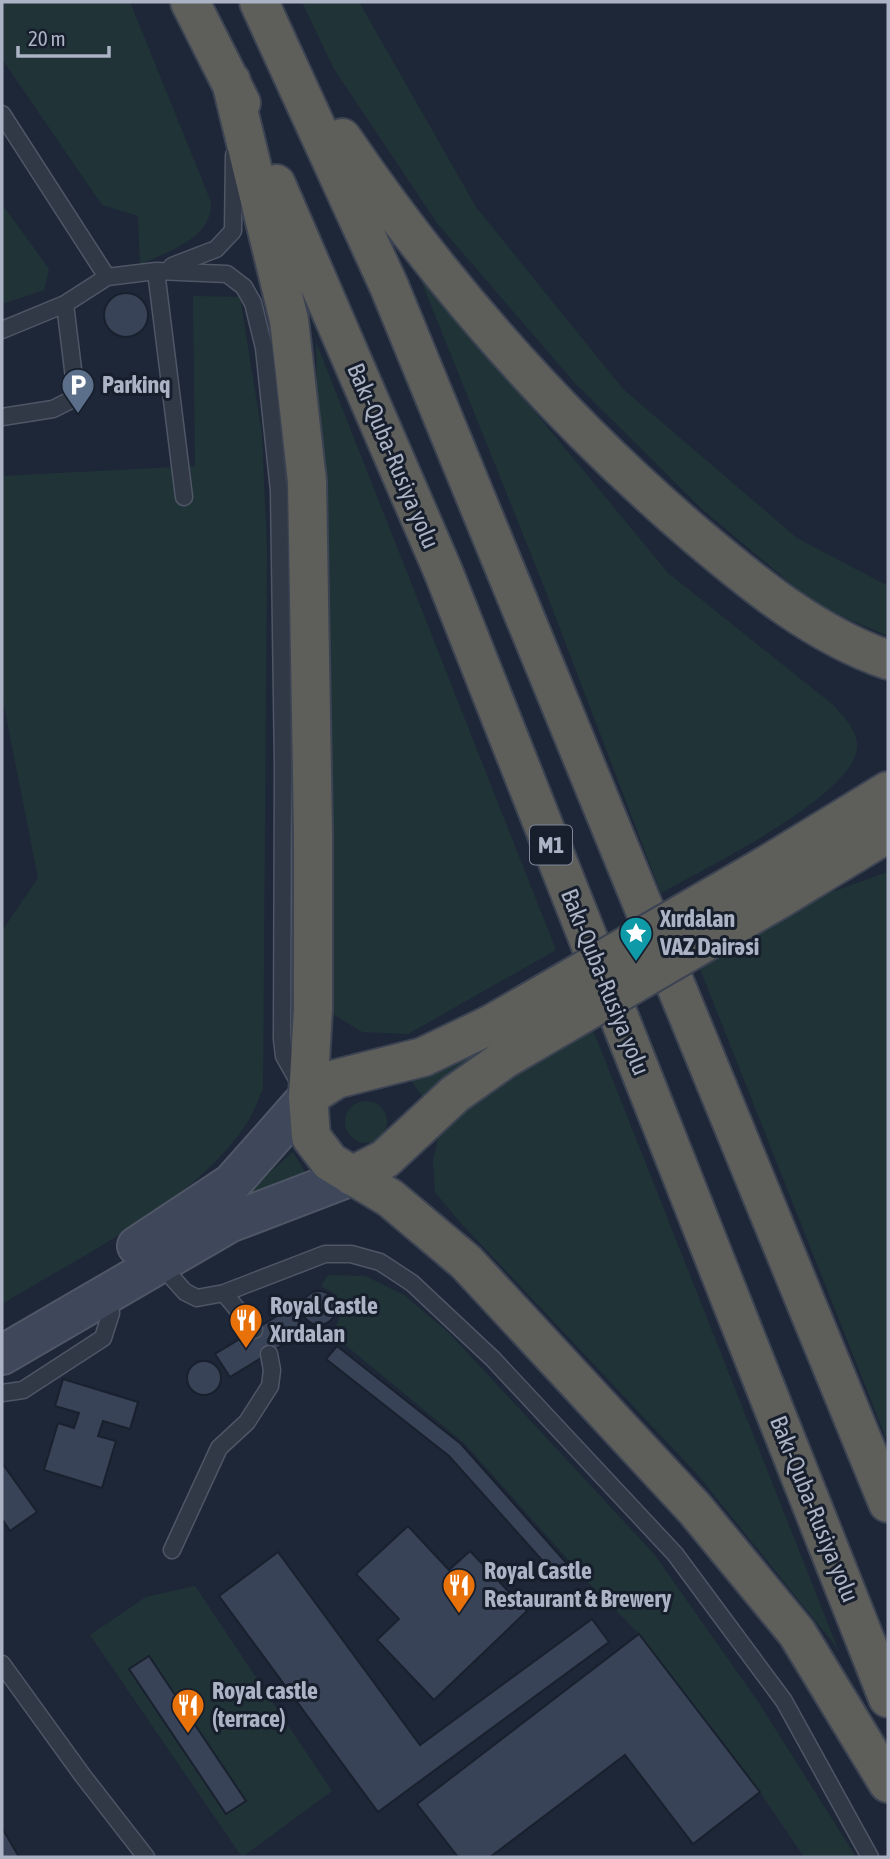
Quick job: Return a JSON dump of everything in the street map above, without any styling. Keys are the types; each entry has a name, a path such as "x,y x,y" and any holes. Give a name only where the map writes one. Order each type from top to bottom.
{"highway":[{"name":"Bakı-Quba-Rusiya yolu","path":"190,2 231,81 443,570 888,1698"},
{"name":"M1","path":"259,2 389,286 459,453 888,1503"},
{"path":"285,55 423,251 508,351 610,456 670,513 777,600 852,646 888,660"},
{"path":"231,81 289,320 304,440 313,833 313,1009 308,1118 315,1144 330,1163 417,1217 466,1262 695,1509 797,1633 888,1783"},
{"path":"772,883 888,791"},
{"path":"308,1097 336,1079 498,1042 772,883 888,833"},
{"path":"352,1176 385,1159 456,1094 498,1042"}],"main road":[{"path":"2,1355 232,1183 308,1097"},
{"path":"2,1331 102,1282 158,1262 229,1223 352,1176"}],"lane":[{"path":"156,271 216,249 233,231 231,81"},
{"path":"2,114 107,277"},
{"path":"156,271 184,496"},
{"path":"2,330 65,304 107,277 156,271 227,274 244,287 253,303 264,348 279,491 282,1039 290,1069 308,1097"},
{"path":"2,417 53,408 71,400 75,386 65,304"},
{"path":"158,1262 185,1292 197,1298 224,1293 325,1254 351,1254 380,1262 412,1283 493,1359 675,1554 784,1701 870,1857"},
{"path":"2,1392 23,1390 103,1338 111,1313 102,1282"},
{"path":"224,1293 254,1330"},
{"path":"172,1550 219,1448 247,1422 270,1386 272,1370 269,1353"},
{"path":"2,1664 146,1857"}],"green space":[{"path":"2,2 130,2 211,202 210,215 197,235 175,249 140,265 138,216 102,205 2,59"},
{"path":"302,2 359,2 476,207 623,389 797,538 888,586 888,636 817,606 702,509 574,382 437,223 334,69"},
{"path":"2,204 49,269 44,290 2,304"},
{"path":"416,268 668,573 832,704 854,733 857,744 851,764 834,785 776,828 661,893 541,579"},
{"path":"193,296 240,297 262,434 267,552 263,1089 247,1123 224,1152 167,1203 101,1246 2,1304 2,931 38,878 2,696 2,476 195,466"},
{"path":"316,342 556,950 408,1034 362,1032 331,1013"},
{"path":"888,872 888,1443 700,969 823,895"},
{"path":"591,1025 838,1649 698,1475 459,1221 435,1192 433,1161 438,1139 462,1108"},
{"path":"489,1049 423,1098 411,1080"},
{"path":"366,1101 381,1107 387,1122 381,1137 366,1143 351,1137 345,1122 351,1107"},
{"path":"293,1152 308,1177 237,1201"},
{"path":"328,1275 365,1276 404,1295 450,1334 654,1554 759,1703 856,1857 804,1857 760,1792 639,1634 588,1582 464,1443 332,1334 339,1320 340,1306 337,1295 321,1286"},
{"path":"195,1586 332,1791 242,1857 90,1635 146,1597"}],"building":[{"path":"126,293 141,300 148,315 141,330 126,337 111,330 104,315 111,300"},
{"path":"319,1291 331,1296 336,1308 331,1320 319,1325 307,1320 302,1308 307,1296"},
{"path":"292,1307 307,1330 230,1377 215,1354"},
{"path":"337,1346 461,1444 569,1566 557,1577 449,1456 326,1359"},
{"path":"204,1361 216,1366 221,1378 216,1390 204,1395 192,1390 187,1378 192,1366"},
{"path":"63,1379 138,1402 130,1429 103,1421 98,1436 116,1441 102,1488 44,1470 58,1423 74,1428 79,1413 55,1406"},
{"path":"2,1463 37,1512 10,1531 2,1519"},
{"name":"Royal Castle Restaurant & Brewery","path":"408,1526 449,1570 470,1551 527,1611 434,1700 377,1640 399,1619 356,1574"},
{"path":"278,1552 420,1745 592,1619 609,1642 378,1812 219,1596"},
{"path":"639,1634 760,1792 693,1844 625,1755 490,1857 458,1857 417,1804"},
{"name":"Royal castle (terrace)","path":"149,1656 246,1801 226,1814 129,1669"},
{"path":"2,1828 19,1857 2,1857"}],"place":[{"name":"Parkinq","path":"78,415"},
{"name":"Xırdalan VAZ Dairəsi","path":"636,963"},
{"name":"Royal Castle Xırdalan","path":"246,1350"},
{"name":"Royal Castle Restaurant & Brewery","path":"459,1615"},
{"name":"Royal castle (terrace)","path":"188,1735"}]}
